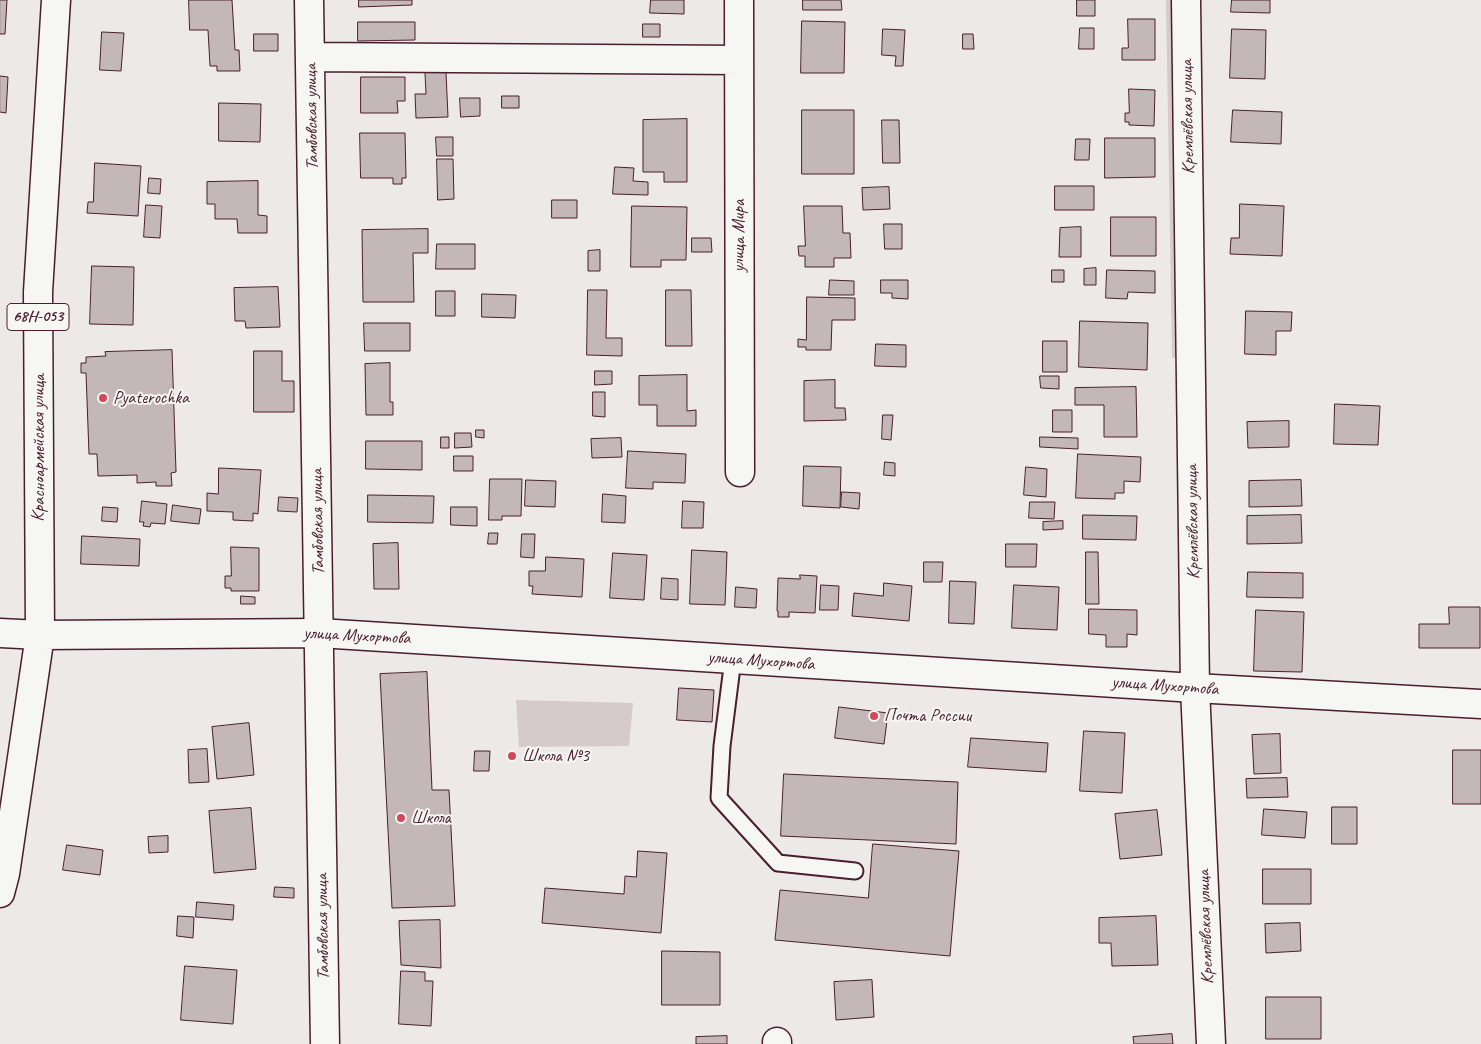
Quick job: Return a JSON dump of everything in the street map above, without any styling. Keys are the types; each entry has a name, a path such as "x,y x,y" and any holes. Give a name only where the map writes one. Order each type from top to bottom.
{"street":[{"name":"Красноармейская улица","path":"0,893 5,874 40,635 38,292 56,0"},
{"name":"Тамбовская улица","path":"309,0 325,1044"},
{"name":"улица Мира","path":"739,0 740,472"},
{"name":"Кремлёвская улица","path":"1186,0 1195,688 1211,1044"},
{"path":"311,57 739,60"},
{"name":"улица Мухортова","path":"0,632 40,635 319,632 1195,688 1481,704"}],"lane":[{"path":"733,659 722,746 719,798 778,863 855,871"}],"shaded area":[{"path":"1166,0 1179,0 1178,358 1172,358"},
{"path":"516,700 633,703 629,746 519,747"}],"building":[{"path":"0,0 7,0 5,34 0,34"},
{"path":"189,0 232,0 235,50 239,50 240,71 217,71 217,66 210,66 208,30 190,30"},
{"path":"359,0 412,0 412,5 359,7"},
{"path":"651,0 684,0 684,14 650,13"},
{"path":"803,0 841,0 842,10 803,10"},
{"path":"1077,0 1095,0 1095,16 1077,16"},
{"path":"1232,0 1270,0 1270,13 1231,12"},
{"path":"1128,19 1155,19 1155,60 1122,60 1122,48 1128,48"},
{"path":"802,21 845,22 844,73 801,73"},
{"path":"358,22 415,22 415,40 358,41"},
{"path":"643,24 660,24 660,37 643,37"},
{"path":"1080,28 1094,28 1094,49 1079,49"},
{"path":"883,29 905,30 903,66 895,66 896,56 882,55"},
{"path":"1232,29 1266,30 1265,79 1230,78"},
{"path":"102,32 124,33 121,71 100,70"},
{"path":"254,34 278,34 278,51 254,51"},
{"path":"963,34 973,34 974,49 963,49"},
{"path":"446,72 448,117 416,118 415,94 426,94 425,73"},
{"path":"0,76 8,77 6,113 0,112"},
{"path":"361,77 405,77 405,101 397,101 398,113 361,113"},
{"path":"1129,89 1155,90 1154,126 1129,125 1129,122 1125,122 1125,113 1129,113"},
{"path":"502,96 519,96 519,108 502,108"},
{"path":"460,98 480,98 480,116 461,117"},
{"path":"219,103 261,104 260,142 219,141"},
{"path":"802,110 854,110 854,174 802,174"},
{"path":"1233,110 1282,112 1281,144 1231,142"},
{"path":"687,119 687,182 664,182 664,172 643,172 643,120"},
{"path":"882,120 899,120 900,163 883,163"},
{"path":"360,133 405,133 406,178 402,178 402,184 393,184 393,178 361,178"},
{"path":"436,137 453,137 453,156 437,156"},
{"path":"1105,138 1155,138 1155,177 1105,178"},
{"path":"1076,139 1090,139 1089,160 1075,160"},
{"path":"437,159 453,159 454,199 438,200"},
{"path":"95,163 141,166 138,216 87,213 88,202 93,202"},
{"path":"615,167 634,168 633,181 648,182 648,195 613,194"},
{"path":"149,178 161,179 160,194 148,193"},
{"path":"258,181 258,215 267,216 267,233 238,233 237,219 215,219 215,204 207,204 207,182"},
{"path":"1055,186 1094,186 1094,210 1055,210"},
{"path":"889,187 890,209 863,210 862,188"},
{"path":"552,200 577,200 577,218 552,218"},
{"path":"1240,204 1284,206 1282,256 1230,254 1231,238 1239,238"},
{"path":"146,205 162,206 160,238 144,237"},
{"path":"632,206 687,207 686,260 661,260 661,267 631,267"},
{"path":"804,206 842,206 843,233 850,233 851,258 834,258 834,267 805,267 805,256 799,256 798,246 805,246"},
{"path":"1111,217 1156,217 1156,256 1111,256"},
{"path":"884,224 902,224 902,249 885,249"},
{"path":"1081,227 1081,257 1059,257 1060,228"},
{"path":"428,229 428,253 413,253 414,302 363,302 362,230"},
{"path":"692,238 711,238 712,252 692,252"},
{"path":"437,244 475,244 475,269 436,269"},
{"path":"600,250 600,271 588,271 588,251"},
{"path":"92,266 134,267 133,325 90,324"},
{"path":"1096,268 1096,285 1084,285 1084,269"},
{"path":"1052,270 1064,270 1064,282 1052,282"},
{"path":"1107,270 1155,271 1155,293 1128,292 1127,299 1106,298"},
{"path":"830,280 854,281 854,295 829,295"},
{"path":"881,280 908,280 908,299 892,298 892,293 881,293"},
{"path":"278,287 280,327 246,328 245,321 235,321 234,288"},
{"path":"588,290 607,290 606,338 622,338 622,356 587,355"},
{"path":"666,290 691,290 692,346 666,346"},
{"path":"436,291 455,291 455,316 436,316"},
{"path":"482,294 516,295 515,318 482,317"},
{"path":"807,297 855,298 855,320 832,320 831,350 806,350 806,347 798,347 798,339 806,340"},
{"path":"1246,311 1292,312 1291,331 1276,331 1276,355 1245,354"},
{"path":"1080,321 1148,323 1147,370 1079,367"},
{"path":"364,323 410,323 410,351 365,351"},
{"path":"1043,341 1067,341 1067,372 1043,372"},
{"path":"876,344 906,345 906,367 875,366"},
{"path":"172,350 176,472 171,473 172,486 156,486 156,482 137,483 137,475 98,476 97,454 89,454 86,373 81,373 81,363 86,363 86,357 106,356 105,352"},
{"path":"254,351 282,351 282,381 294,381 294,412 254,412"},
{"path":"390,363 390,402 393,402 393,415 366,415 365,364"},
{"path":"595,371 612,371 612,384 595,385"},
{"path":"687,375 687,411 696,410 696,426 657,426 657,405 639,405 639,376"},
{"path":"1040,376 1059,376 1059,389 1041,388"},
{"path":"835,380 835,408 845,408 846,420 804,421 804,381"},
{"path":"1136,387 1137,437 1104,437 1104,405 1075,405 1075,388"},
{"path":"593,392 605,392 605,417 593,416"},
{"path":"1335,404 1380,406 1378,445 1334,444"},
{"path":"1053,410 1072,410 1072,432 1053,432"},
{"path":"883,415 893,415 891,440 882,439"},
{"path":"1289,421 1289,447 1248,448 1247,422"},
{"path":"476,430 484,430 484,438 476,437"},
{"path":"455,433 471,433 472,447 455,448"},
{"path":"441,437 449,437 449,448 441,448"},
{"path":"1040,437 1078,438 1078,449 1040,447"},
{"path":"621,438 622,457 592,458 591,439"},
{"path":"366,441 422,441 422,470 366,469"},
{"path":"628,451 686,454 685,483 653,482 653,489 626,488"},
{"path":"1078,454 1141,457 1140,482 1124,481 1124,493 1115,493 1115,499 1076,498"},
{"path":"454,456 473,456 473,471 454,471"},
{"path":"885,462 895,463 895,476 884,475"},
{"path":"804,466 841,467 840,508 803,506"},
{"path":"1026,467 1047,469 1046,497 1024,495"},
{"path":"219,468 261,470 258,514 253,513 253,521 233,520 233,512 207,511 207,493 218,494"},
{"path":"490,479 522,479 521,516 502,516 502,520 489,520"},
{"path":"526,480 556,481 555,507 525,506"},
{"path":"1301,480 1302,506 1249,507 1249,481"},
{"path":"842,492 860,493 859,509 841,507"},
{"path":"603,494 626,496 625,523 602,522"},
{"path":"368,495 434,496 433,523 368,522"},
{"path":"279,497 298,498 297,512 278,511"},
{"path":"142,501 167,504 165,524 151,523 150,527 143,526 144,522 140,522"},
{"path":"683,501 704,502 703,528 682,528"},
{"path":"1030,502 1055,502 1054,519 1029,518"},
{"path":"173,505 201,509 199,524 171,521"},
{"path":"103,507 118,508 117,522 102,521"},
{"path":"451,507 477,507 477,526 451,525"},
{"path":"1083,515 1137,516 1136,540 1083,539"},
{"path":"1301,515 1302,543 1247,544 1247,516"},
{"path":"1063,521 1063,529 1043,530 1043,522"},
{"path":"489,533 498,533 497,544 488,544"},
{"path":"522,534 535,534 534,558 521,557"},
{"path":"82,536 140,539 139,566 81,564"},
{"path":"398,543 399,589 374,589 373,544"},
{"path":"1006,544 1037,544 1036,567 1006,567"},
{"path":"231,547 259,548 259,591 231,591 231,588 225,588 225,576 231,576"},
{"path":"692,550 727,552 725,605 690,604"},
{"path":"1086,552 1098,552 1099,604 1086,604"},
{"path":"613,553 647,555 644,600 610,598"},
{"path":"546,557 584,559 582,597 532,594 533,586 529,586 529,571 545,571"},
{"path":"924,562 943,562 942,582 924,582"},
{"path":"1248,572 1303,573 1303,598 1247,597"},
{"path":"800,575 817,576 815,613 789,612 789,617 778,617 778,578 800,579"},
{"path":"662,578 678,579 678,600 661,599"},
{"path":"950,581 976,582 974,624 949,623"},
{"path":"884,583 912,586 909,621 852,616 854,593 883,596"},
{"path":"821,585 839,586 838,610 820,610"},
{"path":"1014,585 1059,587 1057,630 1012,628"},
{"path":"736,587 757,589 756,608 735,607"},
{"path":"241,596 255,597 255,604 241,604"},
{"path":"1449,607 1480,607 1480,648 1419,648 1419,624 1449,624"},
{"path":"1089,609 1137,610 1137,635 1127,634 1127,647 1106,647 1106,635 1089,634"},
{"path":"1256,610 1304,612 1302,672 1254,671"},
{"path":"427,672 432,790 449,790 455,906 392,908 380,674"},
{"path":"679,688 714,690 712,722 677,720"},
{"path":"839,707 888,713 884,744 835,738"},
{"path":"249,723 254,775 217,779 212,727"},
{"path":"1084,731 1125,733 1122,793 1080,791"},
{"path":"1280,734 1281,773 1254,774 1252,735"},
{"path":"971,738 1048,743 1046,772 968,767"},
{"path":"207,749 209,782 189,783 188,750"},
{"path":"1453,750 1481,750 1481,804 1453,804"},
{"path":"475,751 490,751 489,771 474,771"},
{"path":"784,774 958,782 956,844 781,836"},
{"path":"1287,778 1288,797 1247,798 1246,779"},
{"path":"1332,807 1357,807 1357,844 1332,844"},
{"path":"251,808 256,869 214,873 209,811"},
{"path":"1264,809 1307,812 1305,838 1262,835"},
{"path":"1157,810 1162,855 1120,859 1115,814"},
{"path":"168,836 168,852 149,853 148,837"},
{"path":"873,844 959,851 950,956 775,940 780,890 868,898"},
{"path":"67,845 103,850 100,875 63,870"},
{"path":"638,851 667,853 661,933 542,923 545,888 624,894 625,876 636,877"},
{"path":"1263,869 1311,869 1311,904 1263,904"},
{"path":"275,887 294,888 294,898 274,897"},
{"path":"197,902 234,905 233,920 196,917"},
{"path":"178,916 194,917 193,938 177,936"},
{"path":"1156,916 1158,965 1112,966 1111,943 1099,943 1099,918"},
{"path":"440,920 441,968 401,965 399,921"},
{"path":"1300,923 1301,951 1266,953 1265,924"},
{"path":"662,951 720,952 720,1005 662,1005"},
{"path":"185,966 237,970 233,1024 181,1020"},
{"path":"401,971 425,972 425,981 433,981 431,1026 399,1024"},
{"path":"872,980 874,1017 836,1020 834,982"},
{"path":"1266,997 1321,997 1321,1039 1266,1039"},
{"path":"1172,1034 1173,1044 1134,1044 1133,1037"},
{"path":"727,1036 727,1044 696,1044 696,1037"}],"place":[{"name":"Pyaterochka","path":"103,398"},
{"name":"Почта России","path":"874,716"},
{"name":"Школа №3","path":"512,756"},
{"name":"Школа","path":"401,818"}]}
